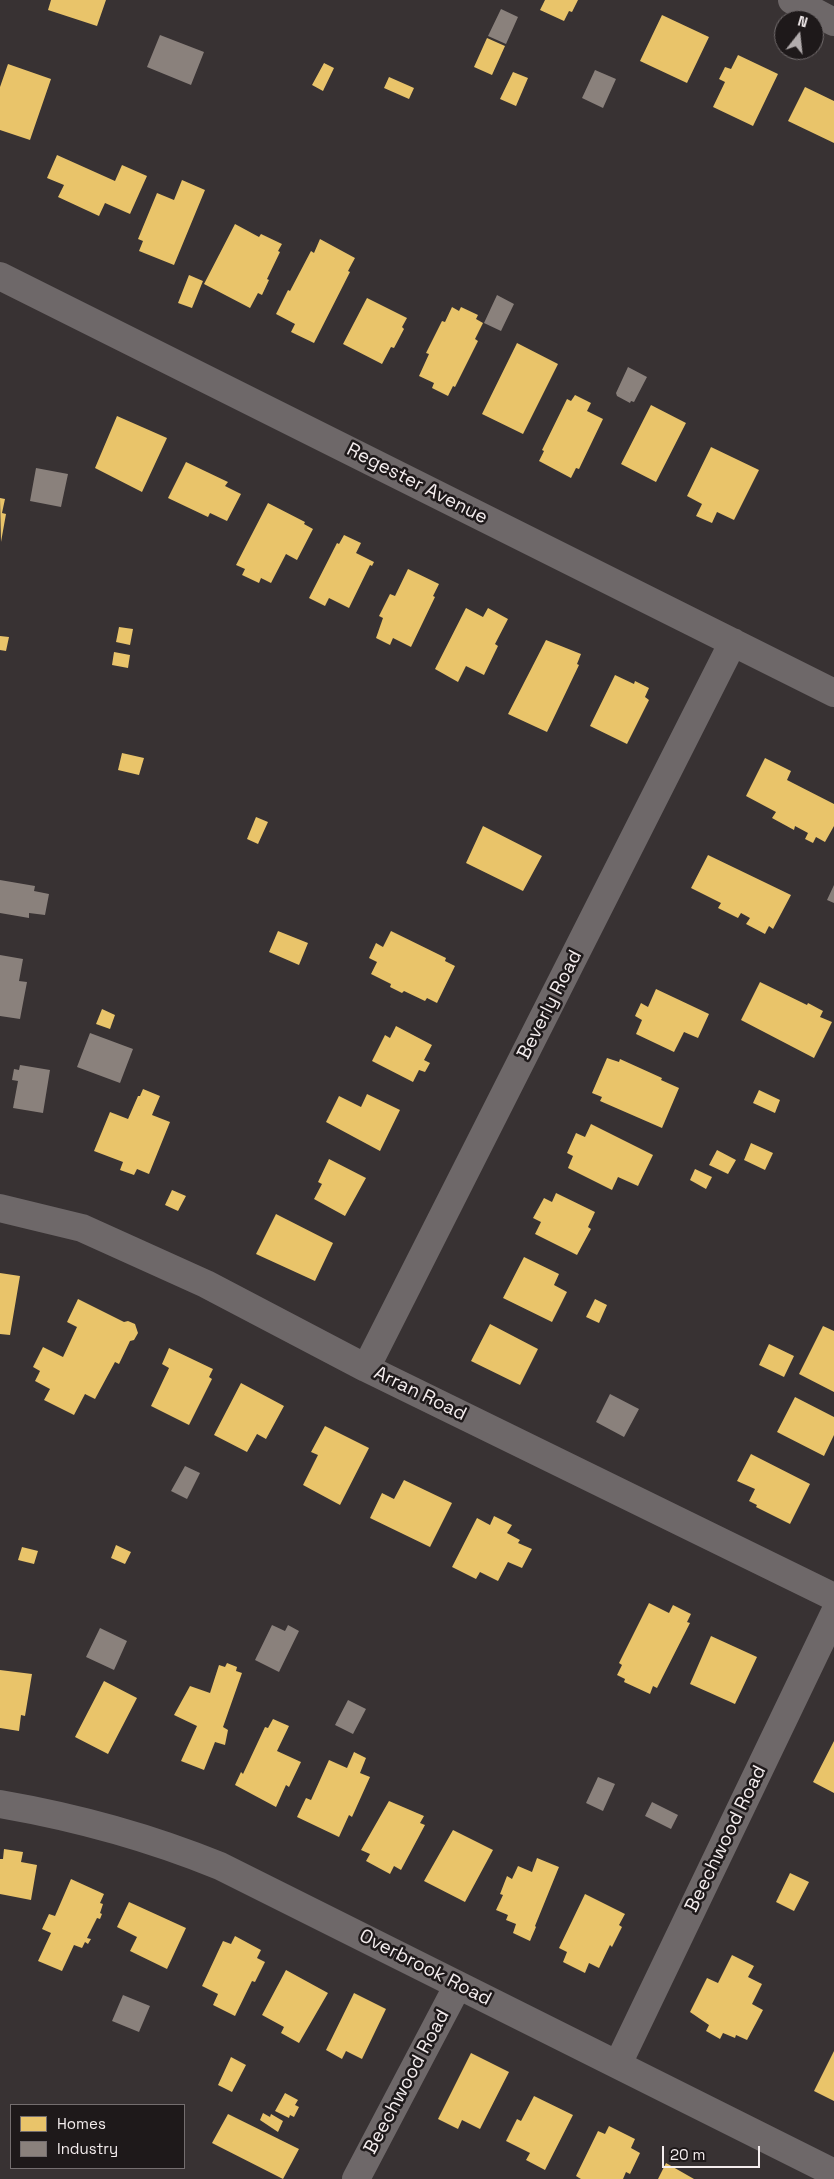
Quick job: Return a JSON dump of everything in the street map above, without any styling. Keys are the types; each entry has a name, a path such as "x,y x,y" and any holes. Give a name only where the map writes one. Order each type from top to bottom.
{"street":[{"path":"792,0 834,22"},
{"name":"Regester Avenue","path":"0,276 834,693"},
{"name":"Beverly Road","path":"366,1368 733,642"},
{"name":"Arran Road","path":"0,1208 90,1232 206,1284 366,1368 834,1597"},
{"name":"Beechwood Road","path":"618,2064 834,1614"},
{"name":"Overbrook Road","path":"0,1804 76,1821 178,1849 220,1866 834,2173"},
{"name":"Beechwood Road","path":"356,2179 458,1985"}],"building: Homes":[{"path":"51,0 106,0 97,26 48,10"},
{"path":"545,0 578,0 572,12 569,11 564,21 540,10"},
{"path":"662,15 709,37 687,83 640,61"},
{"path":"487,38 505,46 492,75 474,67"},
{"path":"738,55 778,74 753,126 713,107 725,82 719,79 725,67 731,69"},
{"path":"324,63 334,68 323,91 312,85"},
{"path":"8,64 51,79 30,140 0,130 0,87"},
{"path":"513,72 528,78 516,106 500,99"},
{"path":"389,77 414,88 409,99 384,88"},
{"path":"805,87 834,101 834,143 788,121"},
{"path":"57,155 115,181 122,165 147,176 130,214 105,203 99,216 58,197 64,185 47,178"},
{"path":"182,180 205,190 174,265 139,251 143,241 138,239 157,193 174,200"},
{"path":"235,224 259,237 261,234 282,244 262,295 258,293 250,308 204,284"},
{"path":"320,239 355,258 348,271 350,272 314,343 291,332 295,324 276,314 311,251 314,253"},
{"path":"189,275 203,281 192,308 178,303"},
{"path":"367,298 407,318 402,327 404,329 394,348 391,347 382,364 343,344"},
{"path":"452,307 459,311 461,307 478,315 476,319 483,323 475,339 478,341 455,387 453,386 448,396 432,388 434,383 419,376 429,354 426,353 442,321 445,322"},
{"path":"517,343 558,364 523,434 482,414"},
{"path":"575,395 591,403 587,411 603,419 579,469 576,468 571,478 539,461 544,451 542,450 567,399 571,401"},
{"path":"651,405 686,423 656,482 621,464"},
{"path":"117,416 167,438 142,492 95,468"},
{"path":"711,447 759,470 734,520 717,512 712,523 696,516 702,504 687,496"},
{"path":"186,462 228,482 225,486 241,494 227,521 210,513 208,517 168,498"},
{"path":"0,498 5,499 2,513 6,514 1,542"},
{"path":"268,503 305,522 304,524 313,529 297,560 286,554 271,583 261,578 259,583 242,575 245,569 236,565"},
{"path":"344,535 361,543 356,553 374,562 372,566 370,565 349,608 329,598 325,606 309,598 337,543 339,544"},
{"path":"408,569 439,584 433,596 435,597 411,647 393,638 390,645 376,638 383,618 379,616 390,594 395,596"},
{"path":"466,608 483,617 488,608 508,619 495,644 498,646 484,675 466,666 458,682 435,669"},
{"path":"119,627 133,629 130,645 116,642"},
{"path":"0,636 9,637 6,651 0,650"},
{"path":"546,640 581,654 577,664 579,665 547,732 508,714"},
{"path":"114,652 130,655 128,668 112,665"},
{"path":"615,675 634,684 635,681 649,688 645,697 649,700 627,744 590,726"},
{"path":"122,753 144,758 139,775 118,770"},
{"path":"765,758 791,771 787,780 834,804 834,826 825,842 816,837 813,843 805,839 808,833 795,826 794,830 772,818 776,812 746,796"},
{"path":"256,817 268,822 258,844 247,839"},
{"path":"483,826 542,856 523,891 466,863"},
{"path":"708,855 791,895 773,929 769,926 765,934 746,924 750,918 741,913 738,918 718,908 721,903 691,888"},
{"path":"278,931 308,943 299,965 269,952"},
{"path":"391,931 446,958 445,961 455,966 437,1003 427,998 425,1001 404,991 402,993 390,987 391,984 371,974 377,962 369,958 376,943 383,947"},
{"path":"760,982 823,1011 820,1017 832,1022 814,1058 741,1020"},
{"path":"656,989 709,1014 698,1038 684,1032 674,1052 636,1034 642,1020 635,1016 641,1003 648,1007"},
{"path":"102,1009 115,1015 110,1029 96,1024"},
{"path":"396,1026 432,1045 424,1060 430,1063 425,1072 419,1070 413,1082 372,1061 385,1035 390,1038"},
{"path":"607,1058 619,1062 620,1059 679,1088 662,1128 600,1101 602,1097 592,1093"},
{"path":"143,1089 160,1096 152,1115 170,1122 149,1174 137,1169 134,1175 120,1170 123,1162 94,1151 110,1112 128,1119"},
{"path":"759,1090 780,1100 775,1113 753,1103"},
{"path":"367,1094 400,1110 380,1151 326,1122 339,1096 361,1107"},
{"path":"591,1124 653,1155 638,1186 618,1177 612,1190 568,1168 573,1156 567,1153 576,1133 585,1137"},
{"path":"751,1143 773,1153 765,1170 744,1160"},
{"path":"717,1150 736,1160 728,1174 709,1165"},
{"path":"329,1159 366,1178 345,1216 314,1199 322,1184 318,1182"},
{"path":"695,1169 712,1177 706,1189 690,1180"},
{"path":"172,1190 186,1196 178,1211 165,1205"},
{"path":"556,1193 595,1212 588,1227 591,1229 577,1255 535,1234 541,1222 533,1218 544,1198 552,1202"},
{"path":"276,1214 333,1243 315,1281 256,1254"},
{"path":"524,1257 559,1274 554,1285 567,1292 552,1322 503,1298"},
{"path":"0,1273 20,1276 10,1335 0,1334"},
{"path":"78,1299 124,1322 128,1321 135,1324 138,1333 134,1340 130,1341 119,1364 115,1362 95,1399 85,1394 74,1415 44,1400 50,1389 35,1381 40,1371 33,1367 43,1347 63,1357 77,1327 67,1322"},
{"path":"595,1299 607,1305 599,1323 586,1317"},
{"path":"490,1324 538,1349 520,1385 471,1361"},
{"path":"823,1326 834,1331 834,1392 799,1374"},
{"path":"769,1344 794,1356 784,1377 759,1365"},
{"path":"169,1348 213,1369 209,1377 212,1379 189,1425 151,1406 169,1368 162,1364"},
{"path":"241,1383 284,1406 266,1439 257,1434 247,1452 214,1435"},
{"path":"795,1397 834,1417 834,1435 824,1456 777,1432"},
{"path":"325,1426 369,1448 340,1505 303,1485 318,1455 311,1452"},
{"path":"751,1454 810,1484 790,1524 756,1507 757,1505 749,1501 755,1489 737,1481"},
{"path":"404,1480 452,1503 430,1547 370,1518 382,1493 394,1499"},
{"path":"494,1516 512,1525 507,1533 520,1540 518,1543 532,1549 522,1568 508,1562 498,1581 480,1572 476,1579 452,1567 477,1518 490,1525"},
{"path":"116,1545 131,1552 125,1564 111,1558"},
{"path":"22,1547 38,1551 34,1564 18,1560"},
{"path":"649,1603 669,1613 673,1605 691,1614 687,1622 690,1623 657,1688 653,1686 650,1694 624,1682 625,1679 617,1675 622,1665 619,1663"},
{"path":"711,1636 757,1657 735,1704 690,1684"},
{"path":"227,1663 237,1667 236,1671 242,1673 223,1727 228,1730 225,1745 215,1742 204,1770 181,1761 197,1726 174,1715 190,1686 210,1693 219,1665 225,1667"},
{"path":"0,1670 32,1674 25,1716 21,1715 19,1731 0,1728"},
{"path":"104,1681 137,1698 108,1754 75,1737"},
{"path":"273,1719 289,1726 277,1751 301,1762 289,1787 286,1785 276,1807 235,1785 241,1772 243,1774 265,1727 268,1728"},
{"path":"834,1741 834,1793 813,1782"},
{"path":"354,1752 366,1758 360,1773 370,1777 352,1817 349,1815 339,1837 297,1817 306,1798 311,1800 329,1760 347,1768"},
{"path":"389,1801 424,1816 420,1823 425,1825 401,1870 394,1866 390,1874 366,1861 370,1854 361,1850"},
{"path":"453,1830 493,1850 465,1902 424,1881"},
{"path":"4,1849 23,1852 21,1862 37,1865 31,1900 0,1894 0,1859 3,1859"},
{"path":"537,1858 559,1867 530,1941 513,1933 516,1924 506,1920 508,1915 496,1910 503,1895 500,1894 507,1876 512,1879 518,1866 532,1872"},
{"path":"790,1873 809,1882 794,1911 776,1902"},
{"path":"71,1879 104,1894 100,1903 103,1904 100,1913 102,1914 100,1919 97,1918 87,1938 91,1939 88,1944 85,1942 82,1948 74,1945 62,1971 38,1961 51,1933 42,1929 49,1914 55,1916"},
{"path":"585,1894 625,1914 619,1925 622,1927 612,1947 610,1945 599,1968 589,1963 585,1973 563,1962 567,1952 559,1948"},
{"path":"129,1902 186,1928 167,1969 130,1951 137,1937 117,1927"},
{"path":"235,1936 261,1950 257,1958 265,1962 255,1982 252,1981 235,2016 213,2005 218,1994 202,1986 223,1941 231,1944"},
{"path":"732,1955 754,1966 748,1977 762,1984 752,2004 763,2010 747,2040 736,2035 735,2038 723,2033 720,2039 706,2031 709,2025 690,2012 707,1978 718,1983"},
{"path":"286,1970 328,1993 299,2043 281,2033 284,2027 262,2015"},
{"path":"354,1993 386,2009 362,2059 346,2051 342,2059 326,2050"},
{"path":"834,2051 834,2101 814,2091"},
{"path":"471,2053 509,2072 480,2129 462,2120 458,2129 438,2119"},
{"path":"231,2057 246,2065 232,2092 218,2085"},
{"path":"285,2093 298,2100 295,2105 299,2107 294,2117 290,2115 289,2118 275,2111"},
{"path":"534,2096 573,2115 545,2170 526,2160 530,2153 506,2141 517,2119 521,2121"},
{"path":"263,2113 270,2117 271,2114 283,2121 278,2132 260,2120"},
{"path":"228,2114 299,2149 283,2179 212,2143"},
{"path":"609,2126 635,2139 631,2148 640,2153 630,2174 626,2172 623,2179 581,2179 576,2176 598,2131 605,2134"},
{"path":"666,2163 694,2179 658,2179"}],"building: Industry":[{"path":"501,9 518,17 506,44 488,36"},
{"path":"160,35 204,52 191,85 147,67"},
{"path":"595,70 616,79 603,108 582,98"},
{"path":"497,295 514,304 501,331 484,323"},
{"path":"628,367 647,377 634,402 631,401 630,403 617,396 616,393"},
{"path":"36,468 68,474 61,507 30,501"},
{"path":"0,880 35,886 34,891 49,894 45,915 29,913 29,918 0,913"},
{"path":"834,885 834,903 827,900"},
{"path":"0,955 23,959 19,981 27,982 20,1019 0,1016"},
{"path":"90,1033 133,1049 120,1083 77,1067"},
{"path":"20,1065 50,1070 43,1113 13,1108 18,1081 12,1080 14,1069 19,1070"},
{"path":"610,1394 639,1409 624,1437 596,1422"},
{"path":"185,1466 200,1473 187,1499 171,1491"},
{"path":"272,1625 285,1631 288,1625 299,1631 279,1672 255,1660"},
{"path":"100,1628 127,1641 114,1670 86,1657"},
{"path":"348,1700 366,1709 353,1734 335,1725"},
{"path":"598,1777 615,1784 603,1811 586,1803"},
{"path":"652,1802 678,1815 671,1829 645,1816"},
{"path":"123,1995 150,2006 139,2032 112,2021"}]}
